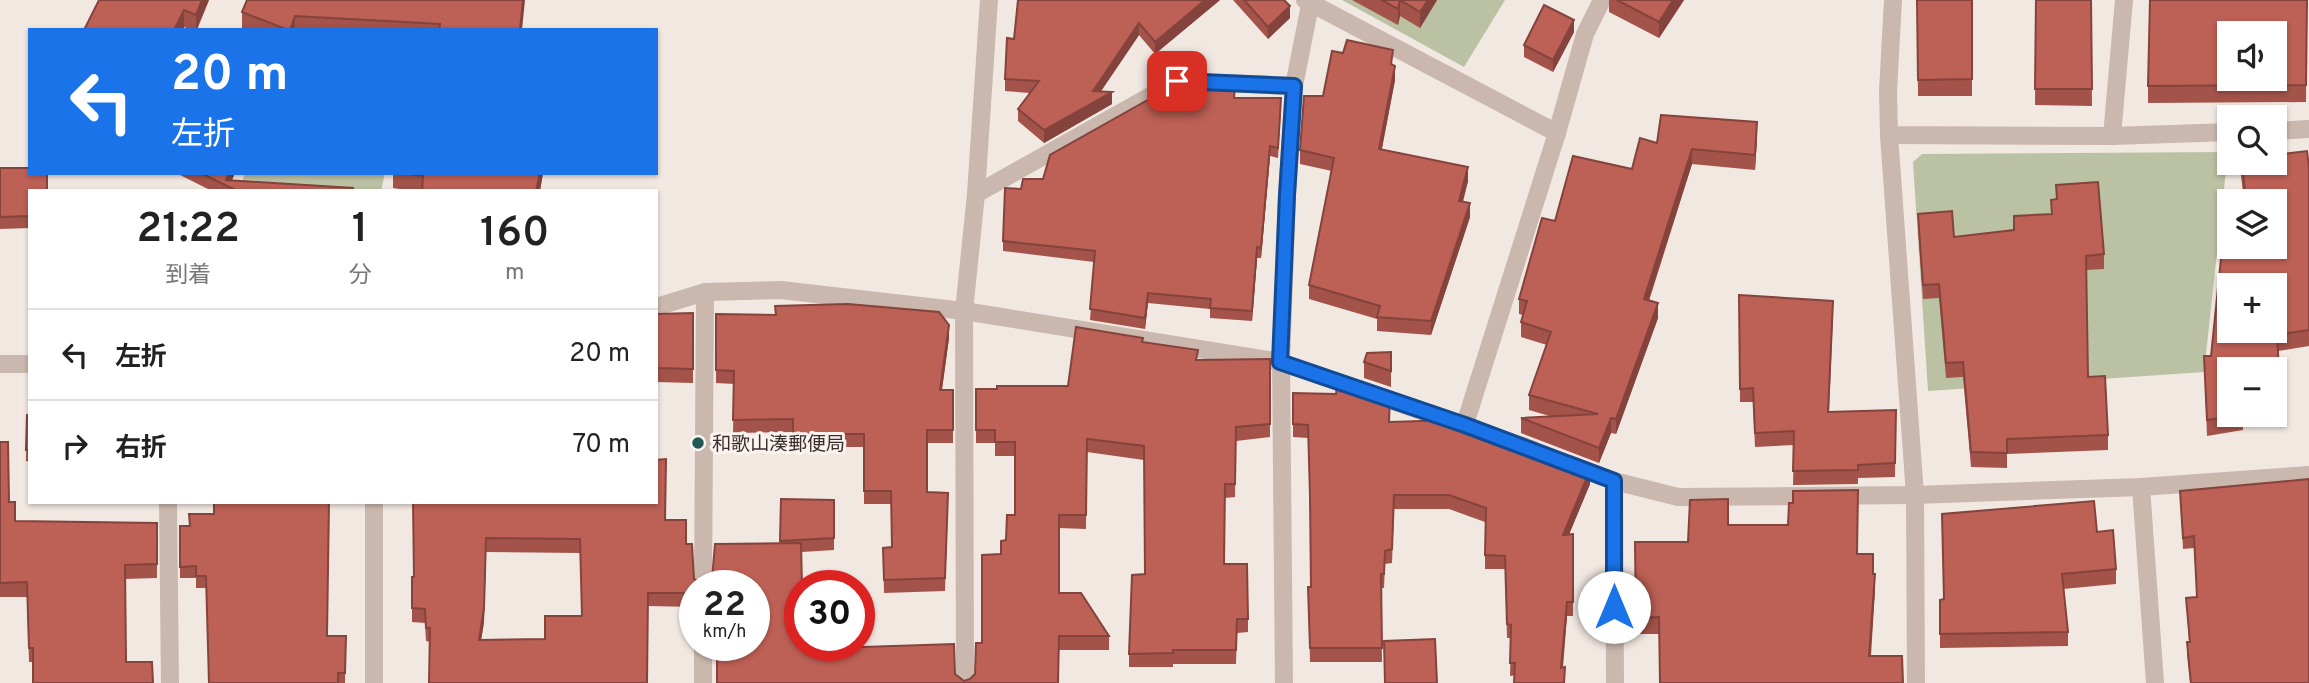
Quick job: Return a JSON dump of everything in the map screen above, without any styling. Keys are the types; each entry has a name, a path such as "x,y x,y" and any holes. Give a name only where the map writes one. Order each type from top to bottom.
{"street":[{"path":"965,683 964,311 976,194 989,0"},
{"path":"1465,425 1557,133 1585,34 1602,0"},
{"path":"1893,0 1888,91 1889,135 1916,495 1916,683"},
{"path":"2112,136 2124,0"},
{"path":"1284,683 1280,362 1294,86 1309,1 1557,133"},
{"path":"976,194 1177,81 1294,86"},
{"path":"2287,131 2309,130"},
{"path":"1889,135 2112,136 2217,132"},
{"path":"658,306 705,292 781,290 964,311 1280,362 1465,425 1614,481 1678,498 1916,495 2141,487 2309,475"},
{"path":"703,570 705,292"},
{"path":"0,364 28,364"},
{"path":"1614,481 1615,683"},
{"path":"2141,487 2155,683"},
{"path":"168,504 170,683"},
{"path":"374,504 374,683"},
{"path":"703,661 703,683"}],"green space":[{"path":"1342,0 1505,0 1464,67"},
{"path":"2217,152 2217,175 2225,175 2224,189 2217,189 2217,253 2204,372 1928,391 1913,162 1922,154"},
{"path":"244,175 385,175 381,189 239,189"}],"building":[{"path":"99,0 202,0 196,15 184,10 175,28 85,28"},
{"path":"247,0 523,0 520,28 439,28 440,24 295,16 291,28 283,28 242,12"},
{"path":"1018,0 1205,0 1155,42 1139,23 1093,91 1112,92 1044,130 1018,109 1039,81 1005,79 1007,38 1014,39"},
{"path":"1244,0 1284,0 1290,6 1268,27"},
{"path":"1382,0 1400,0 1398,9"},
{"path":"1400,0 1428,0 1420,12"},
{"path":"1617,0 1673,0 1659,22"},
{"path":"1917,0 1972,0 1972,79 1918,80"},
{"path":"2036,0 2091,0 2092,89 2035,89"},
{"path":"2150,0 2307,0 2306,85 2287,85 2287,21 2217,21 2217,86 2148,86"},
{"path":"1544,5 1574,20 1553,60 1524,45"},
{"path":"1347,40 1393,50 1391,64 1395,66 1379,149 1468,167 1459,201 1470,203 1431,321 1377,317 1380,306 1309,285 1334,158 1300,150 1304,96 1323,96 1332,51 1343,53"},
{"path":"1207,83 1235,84 1234,98 1281,98 1278,148 1270,146 1261,248 1257,247 1252,311 1210,308 1211,299 1148,293 1145,318 1090,309 1095,251 1003,241 1005,188 1021,189 1023,179 1043,179 1050,155 1153,97 1204,101 1200,97 1204,97"},
{"path":"1661,115 1757,122 1755,155 1692,149 1644,299 1658,303 1616,419 1611,418 1599,448 1521,418 1598,414 1529,395 1551,332 1521,322 1527,301 1519,299 1542,218 1555,221 1573,156 1632,169 1640,138 1657,143"},
{"path":"2307,151 2309,330 2287,333 2287,273 2220,273 2221,259 2287,259 2287,189 2245,189 2243,175 2287,175 2287,154"},
{"path":"0,168 28,168 28,175 47,175 47,189 28,189 28,216 0,217"},
{"path":"205,175 228,175 226,180 353,188 353,189 233,189"},
{"path":"416,175 540,175 536,189 422,189 423,176"},
{"path":"2098,182 2104,254 2086,256 2088,377 2105,376 2108,435 2007,439 2007,453 1971,452 1963,362 1946,363 1939,284 1923,285 1918,214 1952,211 1954,237 2014,230 2014,216 2052,214 2051,200 2057,199 2056,185"},
{"path":"1739,295 1833,301 1828,412 1896,410 1895,463 1858,465 1858,470 1793,471 1794,431 1755,433 1753,388 1740,389"},
{"path":"2217,298 2217,343 2277,343 2278,357 2217,357 2217,418 2207,420 2204,356 2211,356"},
{"path":"848,304 939,312 949,325 940,390 953,390 953,430 927,430 927,492 948,493 945,578 884,580 883,548 892,547 891,491 864,491 864,434 793,434 793,419 733,420 734,371 716,370 716,314 776,315 775,306"},
{"path":"693,313 693,369 658,368 658,314"},
{"path":"1076,327 1143,338 1142,342 1198,350 1196,360 1270,359 1270,424 1236,427 1235,484 1225,484 1224,564 1247,564 1248,619 1237,619 1236,650 1173,650 1173,653 1129,654 1132,575 1145,574 1144,446 1087,439 1086,515 1059,515 1059,593 1081,593 1109,636 1059,636 1058,683 717,683 717,661 770,661 770,570 713,570 715,544 801,543 802,570 784,570 784,661 875,661 875,647 954,644 955,674 964,681 975,674 976,643 982,643 982,555 1001,554 1001,541 1006,540 1007,515 1015,515 1015,442 995,442 995,430 976,430 976,389 997,389 997,386 1068,386"},
{"path":"1391,352 1391,371 1364,362 1367,353"},
{"path":"1337,385 1358,386 1390,397 1389,422 1454,420 1454,427 1512,448 1514,441 1590,470 1563,535 1573,534 1573,602 1567,602 1561,668 1565,667 1564,683 1514,683 1515,663 1510,663 1511,625 1507,624 1505,556 1485,555 1486,508 1449,495 1394,495 1392,549 1385,551 1384,574 1381,574 1382,648 1310,648 1308,425 1293,424 1293,393 1336,394"},
{"path":"27,415 28,415 28,450"},
{"path":"0,442 8,442 9,502 15,502 15,521 157,523 157,564 125,565 126,662 152,662 153,683 33,683 27,582 0,583"},
{"path":"666,459 665,520 686,520 686,544 692,544 693,570 679,570 679,593 648,593 647,683 429,683 430,628 426,628 425,609 412,608 413,504 658,504 658,460","holes":["486,538 580,539 582,616 545,616 545,639 479,640 484,608"]},
{"path":"2309,479 2309,683 2191,683 2186,598 2197,597 2194,536 2183,538 2180,491"},
{"path":"1858,490 1857,554 1873,554 1875,574 1869,656 1902,656 1903,683 1660,683 1659,617 1636,618 1635,542 1688,542 1690,500 1728,499 1728,525 1788,525 1789,503 1793,503 1793,491"},
{"path":"781,499 834,500 834,538 780,541"},
{"path":"2094,501 2097,532 2113,530 2116,569 2062,574 2068,632 1940,634 1940,600 1944,599 1942,514"},
{"path":"214,504 329,504 327,636 346,636 345,673 338,673 338,683 209,683 206,576 196,576 196,566 180,567 180,526 190,526 189,514 214,514"},
{"path":"1435,639 1437,683 1385,683 1384,641"}],"place":[{"name":"和歌山湊郵便局","path":"698,443"}],"route":[{"path":"1177,81 1294,86 1280,362 1465,425 1614,481 1614,607"}]}
